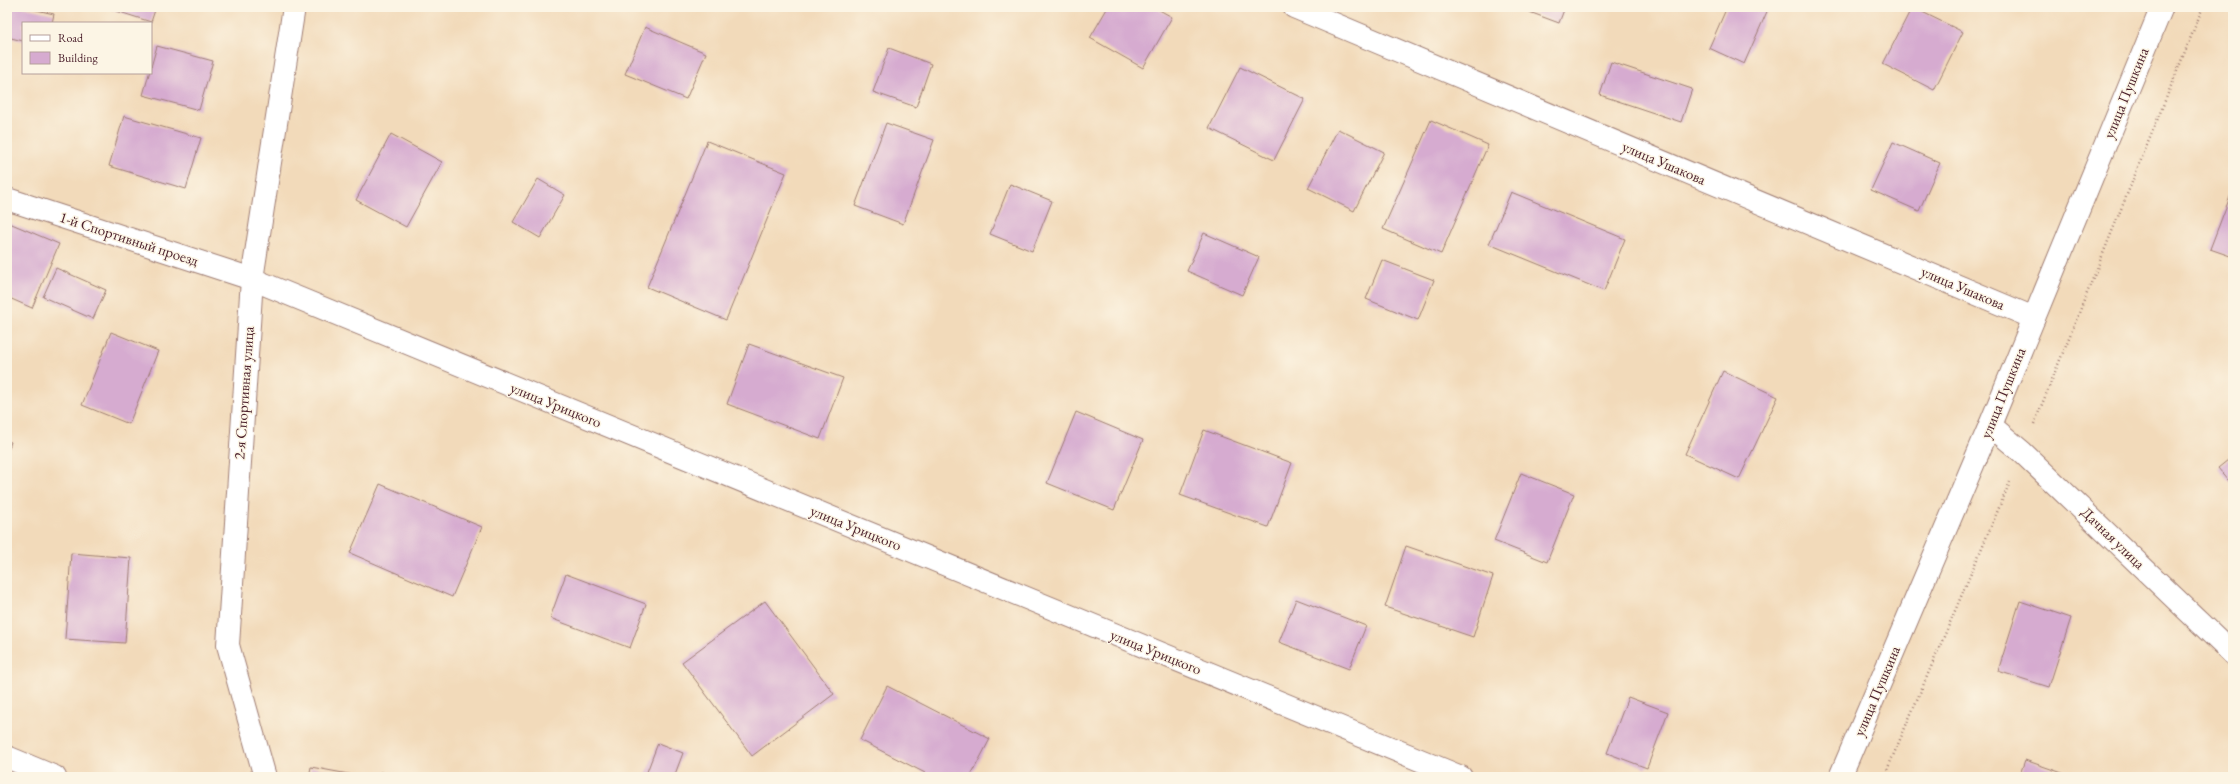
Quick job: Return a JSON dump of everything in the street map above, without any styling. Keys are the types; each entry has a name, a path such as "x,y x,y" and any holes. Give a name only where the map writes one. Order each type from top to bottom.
{"street":[{"name":"2-я Спортивная улица","path":"265,777 228,645 252,279 294,7"},
{"name":"улица Ушакова","path":"1294,7 2034,318"},
{"name":"улица Пушкина","path":"1840,777 1990,425 2162,7"},
{"name":"1-й Спортивный проезд","path":"7,200 252,279"},
{"name":"улица Урицкого","path":"252,279 1461,777"},
{"name":"Дачная улица","path":"1990,425 2022,452 2233,654"},
{"path":"7,757 55,777"}],"path":[{"path":"1884,777 2022,452 2203,7"}],"building":[{"path":"7,7 23,7 54,14 52,22 22,22 22,41 7,37"},
{"path":"104,7 156,7 151,22"},
{"path":"1108,7 1154,7 1172,17 1143,68 1090,38"},
{"path":"1516,7 1565,7 1559,23"},
{"path":"1727,7 1769,7 1744,64 1709,48"},
{"path":"1912,7 1963,32 1934,90 1883,64"},
{"path":"645,27 706,53 686,99 625,74"},
{"path":"157,46 213,61 199,110 143,95 149,74 152,74 152,64"},
{"path":"889,48 931,64 916,107 873,92"},
{"path":"1611,62 1692,89 1681,122 1600,95"},
{"path":"1240,67 1305,99 1274,160 1209,128"},
{"path":"7,90 11,91 8,114 7,114"},
{"path":"124,116 201,138 186,189 109,166"},
{"path":"1431,120 1488,145 1441,254 1383,229"},
{"path":"886,123 934,140 903,224 855,206"},
{"path":"1338,129 1384,152 1354,211 1308,188"},
{"path":"391,134 442,162 406,227 356,200"},
{"path":"707,141 786,173 726,320 647,287"},
{"path":"1893,142 1940,163 1919,211 1871,190"},
{"path":"538,179 565,195 540,238 513,222"},
{"path":"1010,184 1052,201 1032,251 990,234"},
{"path":"2233,189 2233,257 2210,249"},
{"path":"1511,192 1625,239 1604,291 1489,244"},
{"path":"7,222 59,244 32,308 7,297"},
{"path":"1204,233 1259,257 1242,295 1187,271"},
{"path":"1382,260 1434,280 1418,320 1366,299"},
{"path":"56,268 106,290 93,319 43,297"},
{"path":"111,332 158,351 129,424 82,405"},
{"path":"749,344 843,378 820,439 727,404"},
{"path":"1723,371 1778,397 1739,479 1685,454"},
{"path":"1076,412 1143,440 1114,510 1047,483"},
{"path":"1204,430 1292,463 1268,527 1180,495"},
{"path":"7,441 11,442 7,454"},
{"path":"2233,456 2233,486 2218,468"},
{"path":"1521,473 1574,494 1547,562 1494,541"},
{"path":"380,484 482,527 452,597 350,553"},
{"path":"1406,546 1493,576 1473,637 1385,607"},
{"path":"71,553 131,558 125,643 65,639"},
{"path":"566,574 646,604 630,648 550,618"},
{"path":"1296,599 1366,626 1349,669 1279,642"},
{"path":"765,601 834,694 752,756 682,662"},
{"path":"2020,601 2071,618 2049,687 1998,671"},
{"path":"887,686 990,739 970,777 933,777 860,740"},
{"path":"1628,697 1668,712 1647,768 1607,753"},
{"path":"658,743 683,753 674,777 645,777"},
{"path":"2025,760 2068,775 2067,777 2019,777"},
{"path":"311,767 359,776 359,777 309,777"},
{"path":"380,772 407,776 407,777 379,777"}]}
